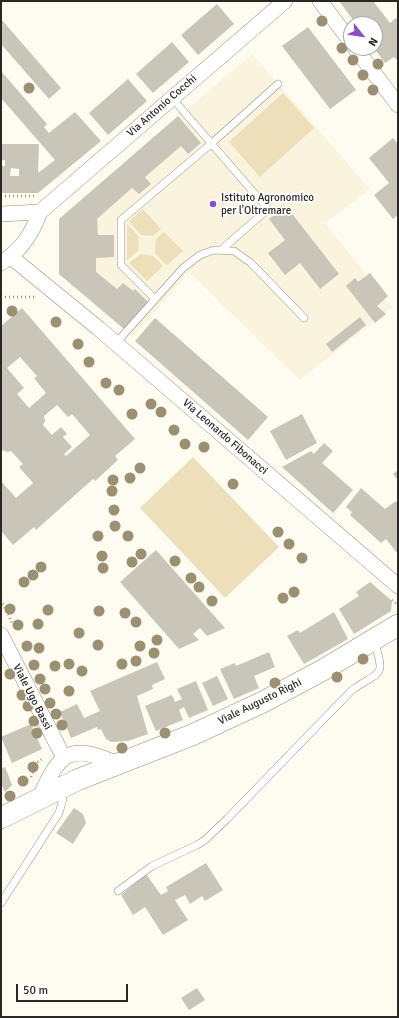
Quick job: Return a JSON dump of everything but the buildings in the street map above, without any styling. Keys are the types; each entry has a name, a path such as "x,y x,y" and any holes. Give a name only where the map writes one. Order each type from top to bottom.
{"main road":[{"name":"Viale Augusto Righi","path":"1,818 34,790 59,788 115,763 186,737 251,708 298,684 374,641 398,625"}],"street":[{"name":"Via Antonio Cocchi","path":"40,212 285,1"},
{"path":"320,1 343,31"},
{"path":"361,56 398,105"},
{"path":"1,214 40,212 27,240 6,260"},
{"name":"Via Leonardo Fibonacci","path":"6,260 47,293 116,344 398,586"},
{"name":"Viale Ugo Bassi","path":"8,631 64,758"},
{"path":"34,790 64,758 86,752 115,763"}],"lane":[{"path":"154,299 121,265 121,220 212,143 278,84"},
{"path":"172,98 268,209 221,250"},
{"path":"116,344 182,268 200,255 214,250 234,250 251,263 304,318"},
{"path":"118,891 152,866 205,840 352,690 375,676 380,670 381,664 374,641"},
{"path":"1,903 59,813 63,799 59,788"}],"path":[{"path":"1,196 40,196"},
{"path":"1,297 47,293"},
{"path":"1,600 8,631"},
{"path":"34,790 38,762 46,755"}],"shaded area":[{"name":"Istituto Agronomico per l'Oltremare","path":"252,54 370,189 325,223 392,307 300,380 189,272 133,337 59,274 59,219"},
{"path":"283,93 314,128 260,177 229,142"},
{"path":"143,209 161,229 153,236 141,235 129,221"},
{"path":"127,224 139,237 138,251 127,260"},
{"path":"164,232 183,251 167,265 155,253 156,239"},
{"path":"141,254 153,256 163,266 147,281 129,263"},
{"path":"193,457 279,547 225,598 140,508"}],"place":[{"name":"Istituto Agronomico per l'Oltremare","path":"213,204"}]}
